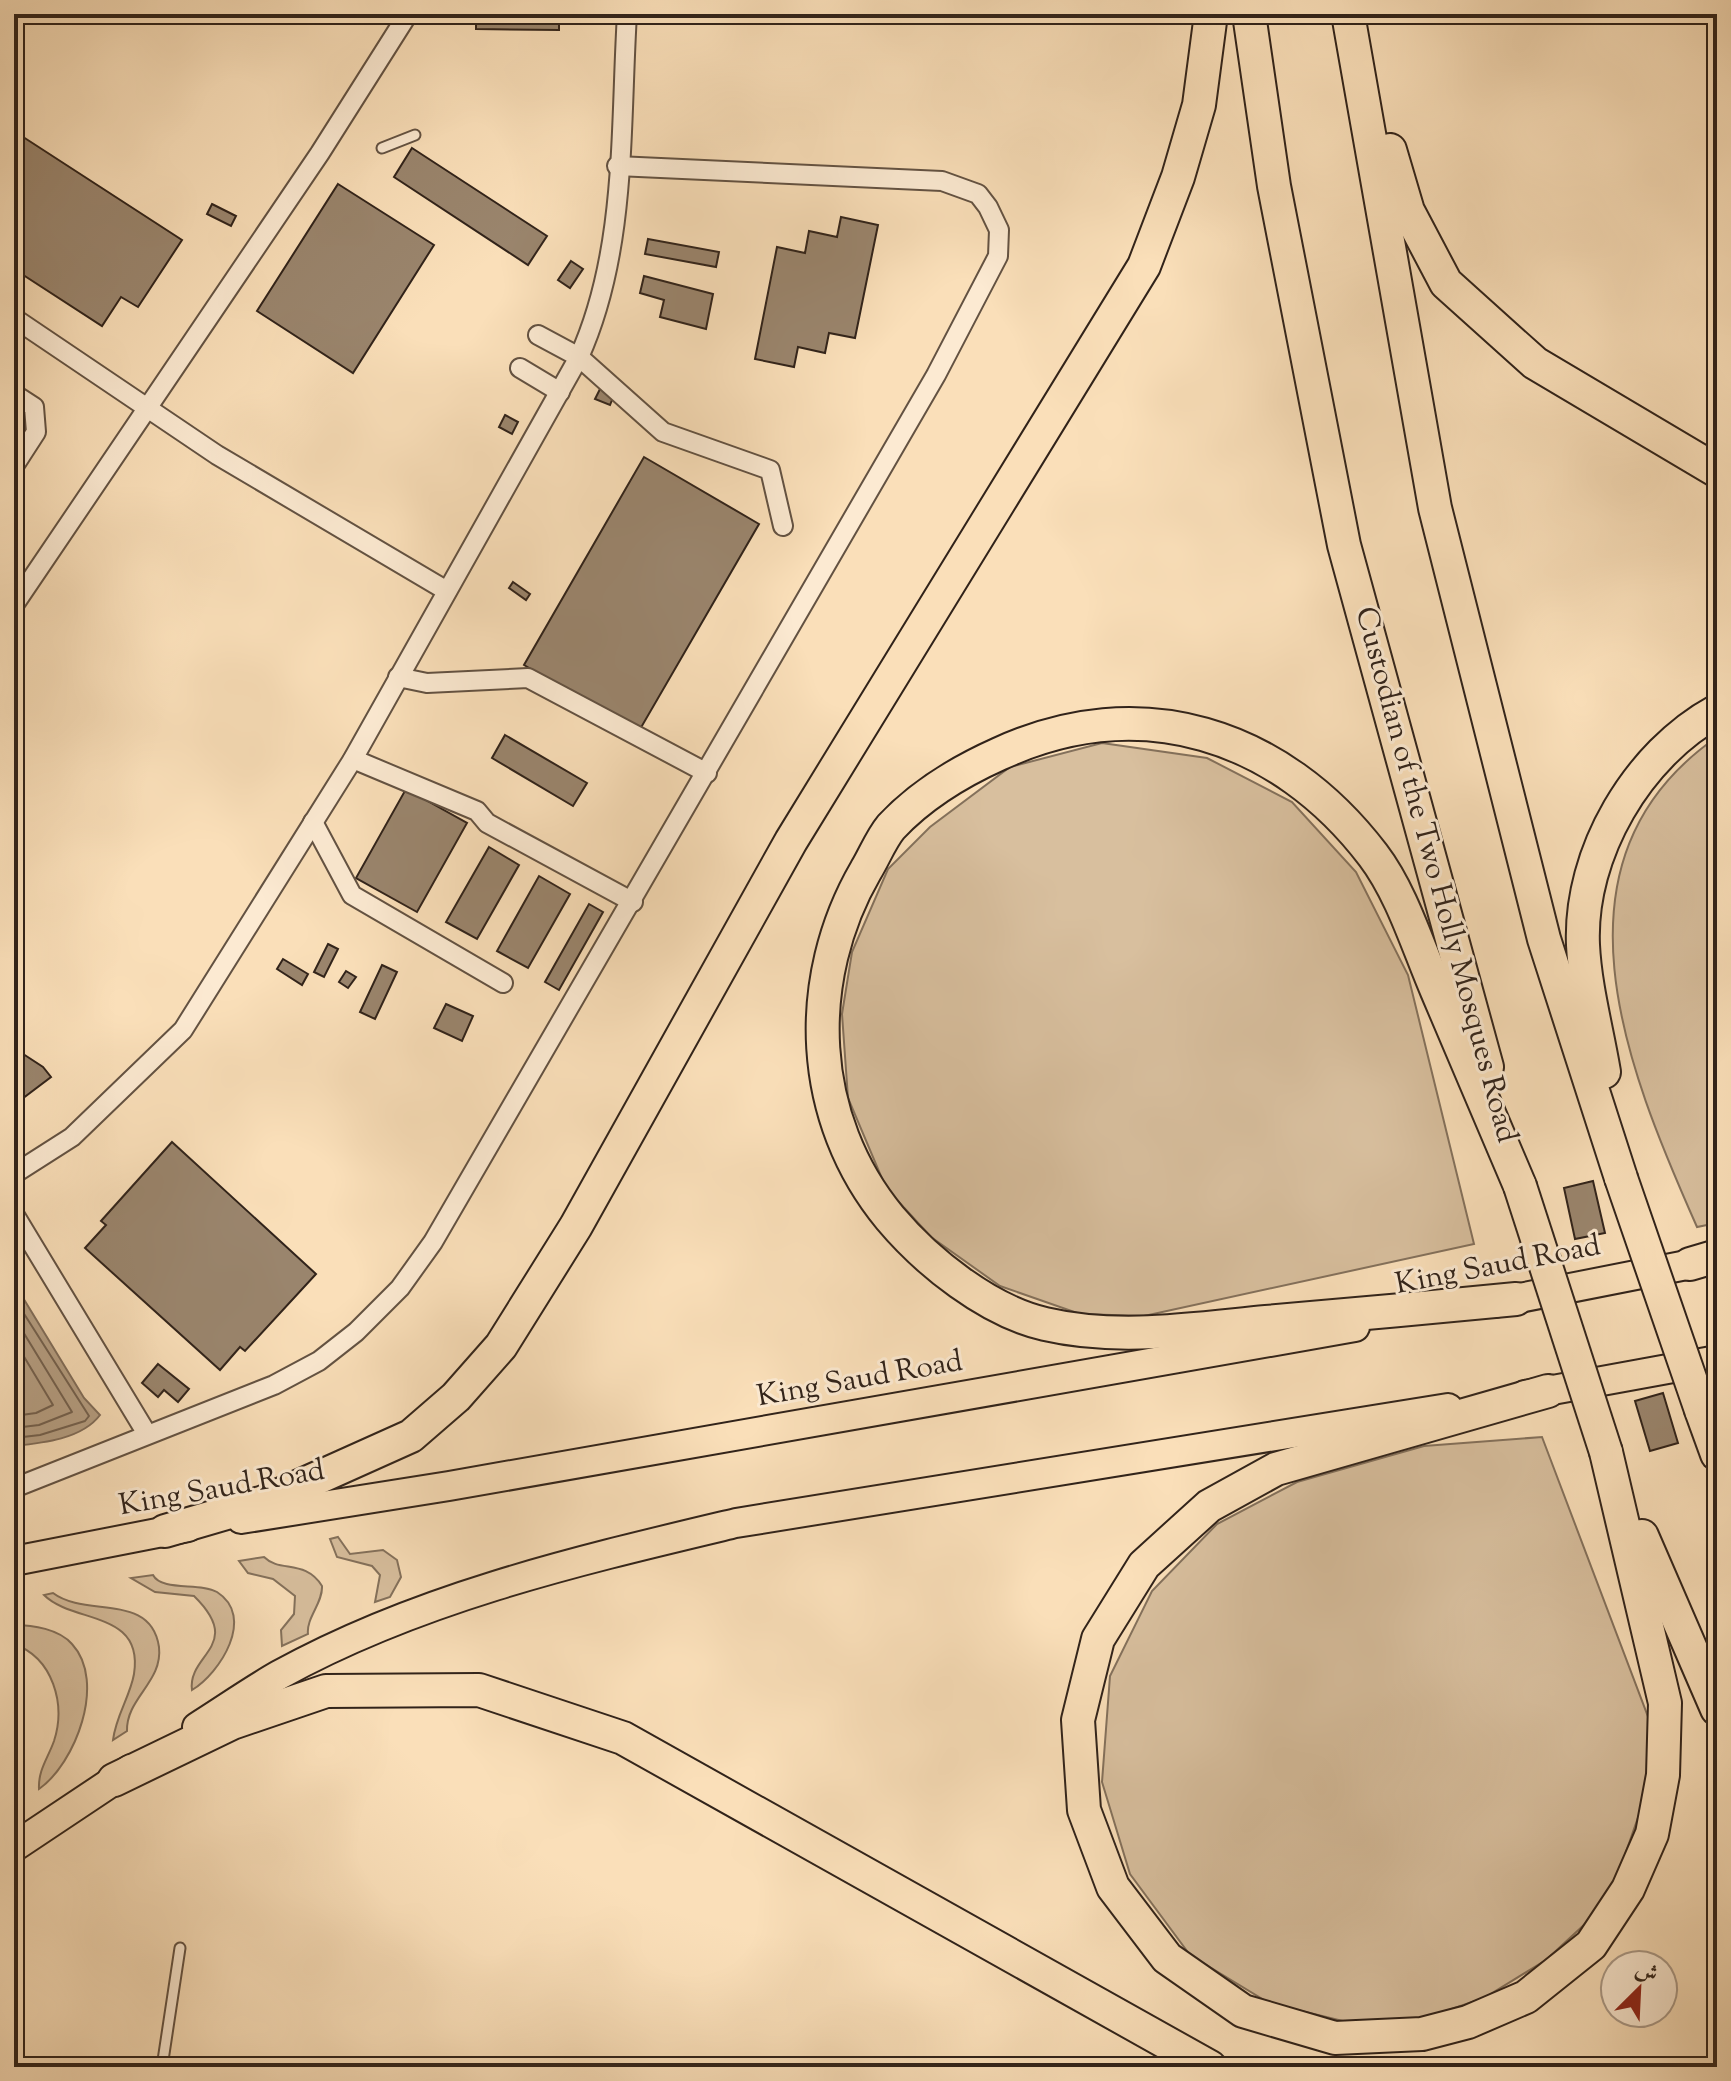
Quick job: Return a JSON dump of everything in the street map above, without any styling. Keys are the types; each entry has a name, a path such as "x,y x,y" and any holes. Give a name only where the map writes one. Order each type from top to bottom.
{"highway":[{"path":"165,1531 264,1502 411,1436 456,1397 501,1346 576,1226 791,841 1144,266 1178,177 1199,105 1211,14"},
{"name":"Custodian of the Two Holly Mosques Road","path":"1249,14 1274,186 1344,545 1520,1186 1606,1452 1717,1709"},
{"path":"1349,14 1408,211 1446,283 1535,363 1717,471"},
{"path":"1349,14 1435,508 1544,939 1621,1178 1717,1454"},
{"path":"1621,1178 1583,944 1590,883 1604,842 1639,776 1688,727 1717,711"},
{"path":"1516,1299 1136,1334 1042,1324 976,1293 920,1253 867,1190 836,1128 822,1051 824,978 847,903 891,828 960,771 1035,737 1116,722 1198,730 1211,735 1262,757 1320,797 1375,857 1408,922 1520,1186"},
{"path":"1548,1391 1276,1469 1209,1506 1144,1565 1098,1639 1078,1720 1084,1810 1113,1887 1167,1958 1243,2011 1335,2038 1422,2034 1468,2022 1526,1997 1591,1945 1628,1889 1652,1834 1663,1775 1665,1703 1606,1452"},
{"path":"1701,1410 1717,1443"},
{"path":"114,1780 232,1723 326,1691 479,1690 623,1738 1210,2067"}],"main road":[{"name":"King Saud Road","path":"14,1561 165,1531 449,1486 1516,1299 1708,1260"},
{"path":"14,1847 280,1675 373,1631 457,1598 618,1551 736,1523 1548,1391 1717,1360"}],"street":[{"path":"14,605 320,153 408,14"},
{"path":"14,1174 72,1137 183,1030 353,759 579,357 591,332 608,269 627,14"},
{"path":"14,1488 274,1385 319,1361 356,1332 400,1288 433,1242 633,902 971,311 998,256 999,230 978,194 942,181 617,166"},
{"path":"14,318 217,455 447,591"},
{"path":"538,335 579,357 663,432 770,470 783,526"},
{"path":"520,368 560,392"},
{"path":"14,394 34,407 36,432 14,466"},
{"path":"398,677 427,683 528,678 707,773"},
{"path":"353,759 477,811 487,823 633,902"},
{"path":"313,822 352,895 503,983"},
{"path":"14,1214 147,1434"}],"lane":[{"path":"382,148 415,135"},
{"path":"162,2067 180,1948"}],"shaded area":[{"path":"1717,737 1717,1223 1697,1227 1646,1101 1626,1035 1614,969 1614,904 1629,843 1662,787"},
{"path":"1102,743 1207,758 1292,802 1356,872 1408,975 1474,1244 1144,1316 1080,1314 1000,1286 931,1237 886,1188 848,1098 842,1014 852,952 888,869 930,827 1010,767"},
{"path":"1542,1437 1650,1722 1647,1792 1615,1883 1586,1923 1546,1960 1484,1998 1422,2019 1355,2024 1269,2003 1190,1955 1130,1874 1102,1782 1110,1676 1152,1591 1217,1524 1297,1482 1424,1446"},
{"path":"338,1537 350,1554 383,1550 397,1560 401,1577 390,1597 375,1602 380,1575 372,1566 337,1557 330,1539"},
{"path":"264,1557 270,1562 308,1572 322,1586 308,1634 282,1646 281,1630 294,1614 295,1596 273,1579 248,1573 239,1561"},
{"path":"153,1575 164,1583 217,1592 228,1603 233,1615 234,1630 230,1644 213,1671 192,1690 197,1667 214,1638 214,1627 208,1613 194,1596 155,1592 131,1578"},
{"path":"53,1593 82,1604 131,1612 144,1619 154,1630 159,1647 156,1670 132,1709 127,1731 113,1740 134,1674 134,1653 128,1639 118,1629 72,1611 44,1595"},
{"path":"14,1625 45,1629 67,1639 82,1660 87,1679 82,1721 74,1742 64,1761 39,1789 42,1770 57,1727 57,1698 47,1671 27,1651 14,1644"}],"water":[{"path":"14,1283 84,1398 100,1415 73,1435 14,1446"}],"building":[{"path":"476,14 559,14 559,30 476,29"},
{"path":"17,133 182,240 138,307 121,297 102,326 14,269 14,139"},
{"path":"412,148 547,236 528,265 394,177"},
{"path":"338,184 434,245 353,373 257,311"},
{"path":"212,204 236,216 231,226 207,214"},
{"path":"841,217 878,225 855,338 829,333 825,353 798,347 794,367 755,359 777,247 805,253 809,231 837,237"},
{"path":"648,239 719,252 716,267 645,254"},
{"path":"571,261 583,269 570,288 558,280"},
{"path":"644,276 713,294 706,329 660,317 664,300 640,293"},
{"path":"600,389 614,395 610,405 595,399"},
{"path":"505,415 518,422 512,434 499,427"},
{"path":"644,457 759,524 639,731 524,665"},
{"path":"513,582 530,594 526,600 509,588"},
{"path":"505,735 587,783 573,806 492,758"},
{"path":"406,789 467,823 417,912 356,878"},
{"path":"489,847 519,865 477,939 446,922"},
{"path":"539,876 570,894 528,968 497,951"},
{"path":"589,904 603,912 559,990 545,982"},
{"path":"328,944 338,949 324,977 314,972"},
{"path":"283,959 308,974 302,985 277,969"},
{"path":"382,965 397,972 375,1019 360,1012"},
{"path":"346,971 356,977 348,988 339,982"},
{"path":"446,1004 473,1016 462,1041 434,1028"},
{"path":"14,1048 43,1067 51,1077 14,1105"},
{"path":"172,1142 316,1274 245,1351 240,1347 220,1370 85,1248 106,1225 101,1221"},
{"path":"1593,1181 1605,1233 1575,1239 1564,1188"},
{"path":"158,1364 189,1389 178,1402 164,1390 158,1397 142,1383"},
{"path":"1663,1393 1678,1443 1650,1451 1635,1401"}]}
